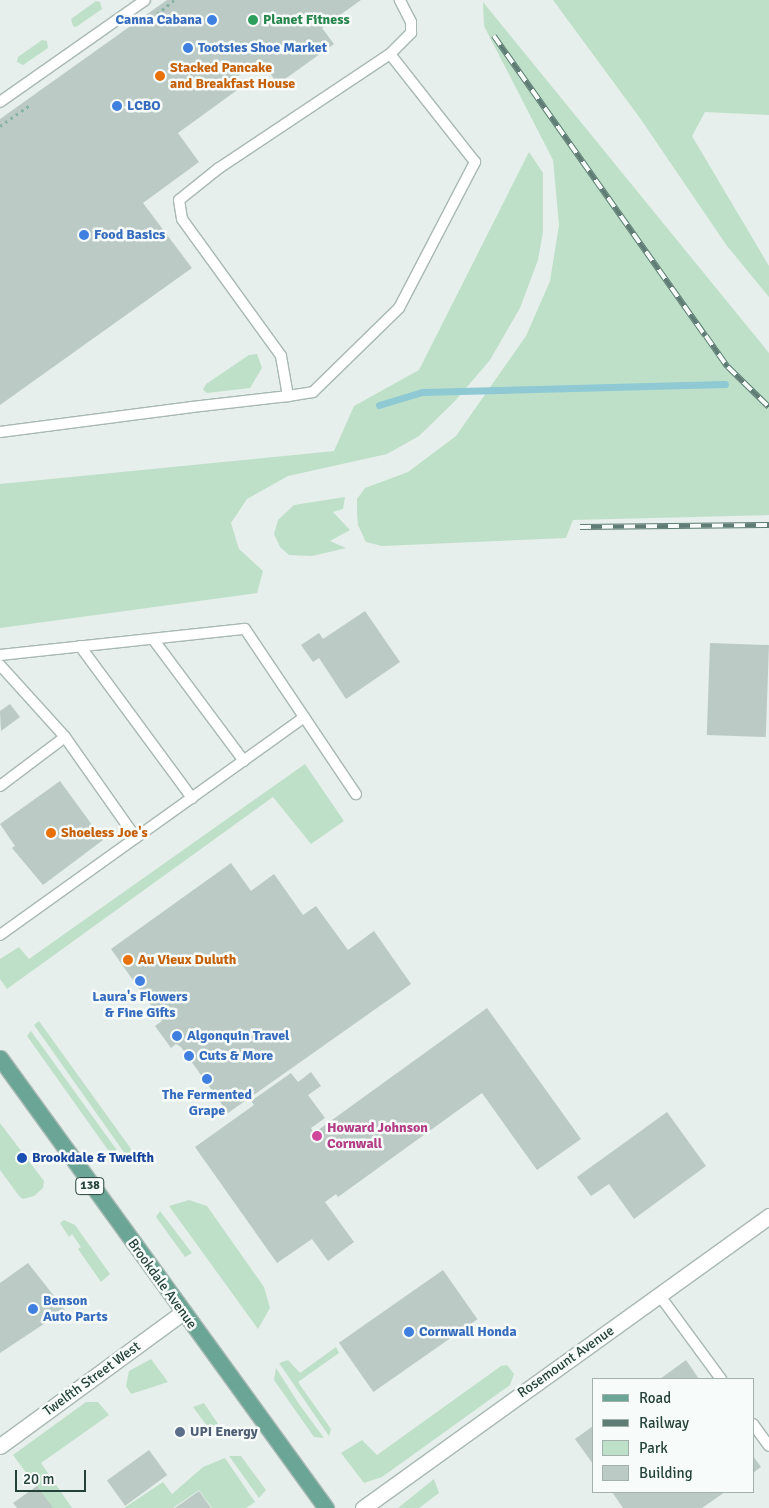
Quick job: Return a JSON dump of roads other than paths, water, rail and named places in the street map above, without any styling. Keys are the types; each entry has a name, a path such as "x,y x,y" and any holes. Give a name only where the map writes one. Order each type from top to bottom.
{"main road":[{"name":"Brookdale Avenue","path":"0,1058 326,1508"}],"street":[{"name":"Rosemount Avenue","path":"364,1508 769,1216"},
{"name":"Twelfth Street West","path":"0,1446 183,1312"}],"lane":[{"path":"0,102 145,0"},
{"path":"288,396 281,356 182,218 179,200 219,168 390,54 411,33 411,22 400,0"},
{"path":"0,432 313,392 399,308 475,162 390,54"},
{"path":"0,655 245,628 356,794"},
{"path":"153,638 244,761"},
{"path":"80,646 192,798"},
{"path":"0,665 65,737 136,838"},
{"path":"1,933 304,717"},
{"path":"0,786 65,737"},
{"path":"660,1296 720,1378"},
{"path":"754,1425 769,1446"}],"waterway":[{"path":"379,405 422,392 725,384"}],"railway":[{"path":"494,36 728,367 769,407"},
{"path":"580,527 769,525"}],"place":[{"name":"Canna Cabana","path":"212,20"},
{"name":"Planet Fitness","path":"253,20"},
{"name":"Tootsies Shoe Market","path":"188,48"},
{"name":"Stacked Pancake and Breakfast House","path":"160,76"},
{"name":"LCBO","path":"117,106"},
{"name":"Food Basics","path":"84,235"},
{"name":"Shoeless Joe's","path":"51,833"},
{"name":"Au Vieux Duluth","path":"128,960"},
{"name":"Laura's Flowers & Fine Gifts","path":"140,981"},
{"name":"Algonquin Travel","path":"177,1036"},
{"name":"Cuts & More","path":"189,1056"},
{"name":"The Fermented Grape","path":"207,1079"},
{"name":"Howard Johnson Cornwall","path":"317,1136"},
{"name":"Brookdale & Twelfth","path":"22,1158"},
{"name":"Benson Auto Parts","path":"33,1309"},
{"name":"Cornwall Honda","path":"409,1332"},
{"name":"UPI Energy","path":"180,1432"}]}
